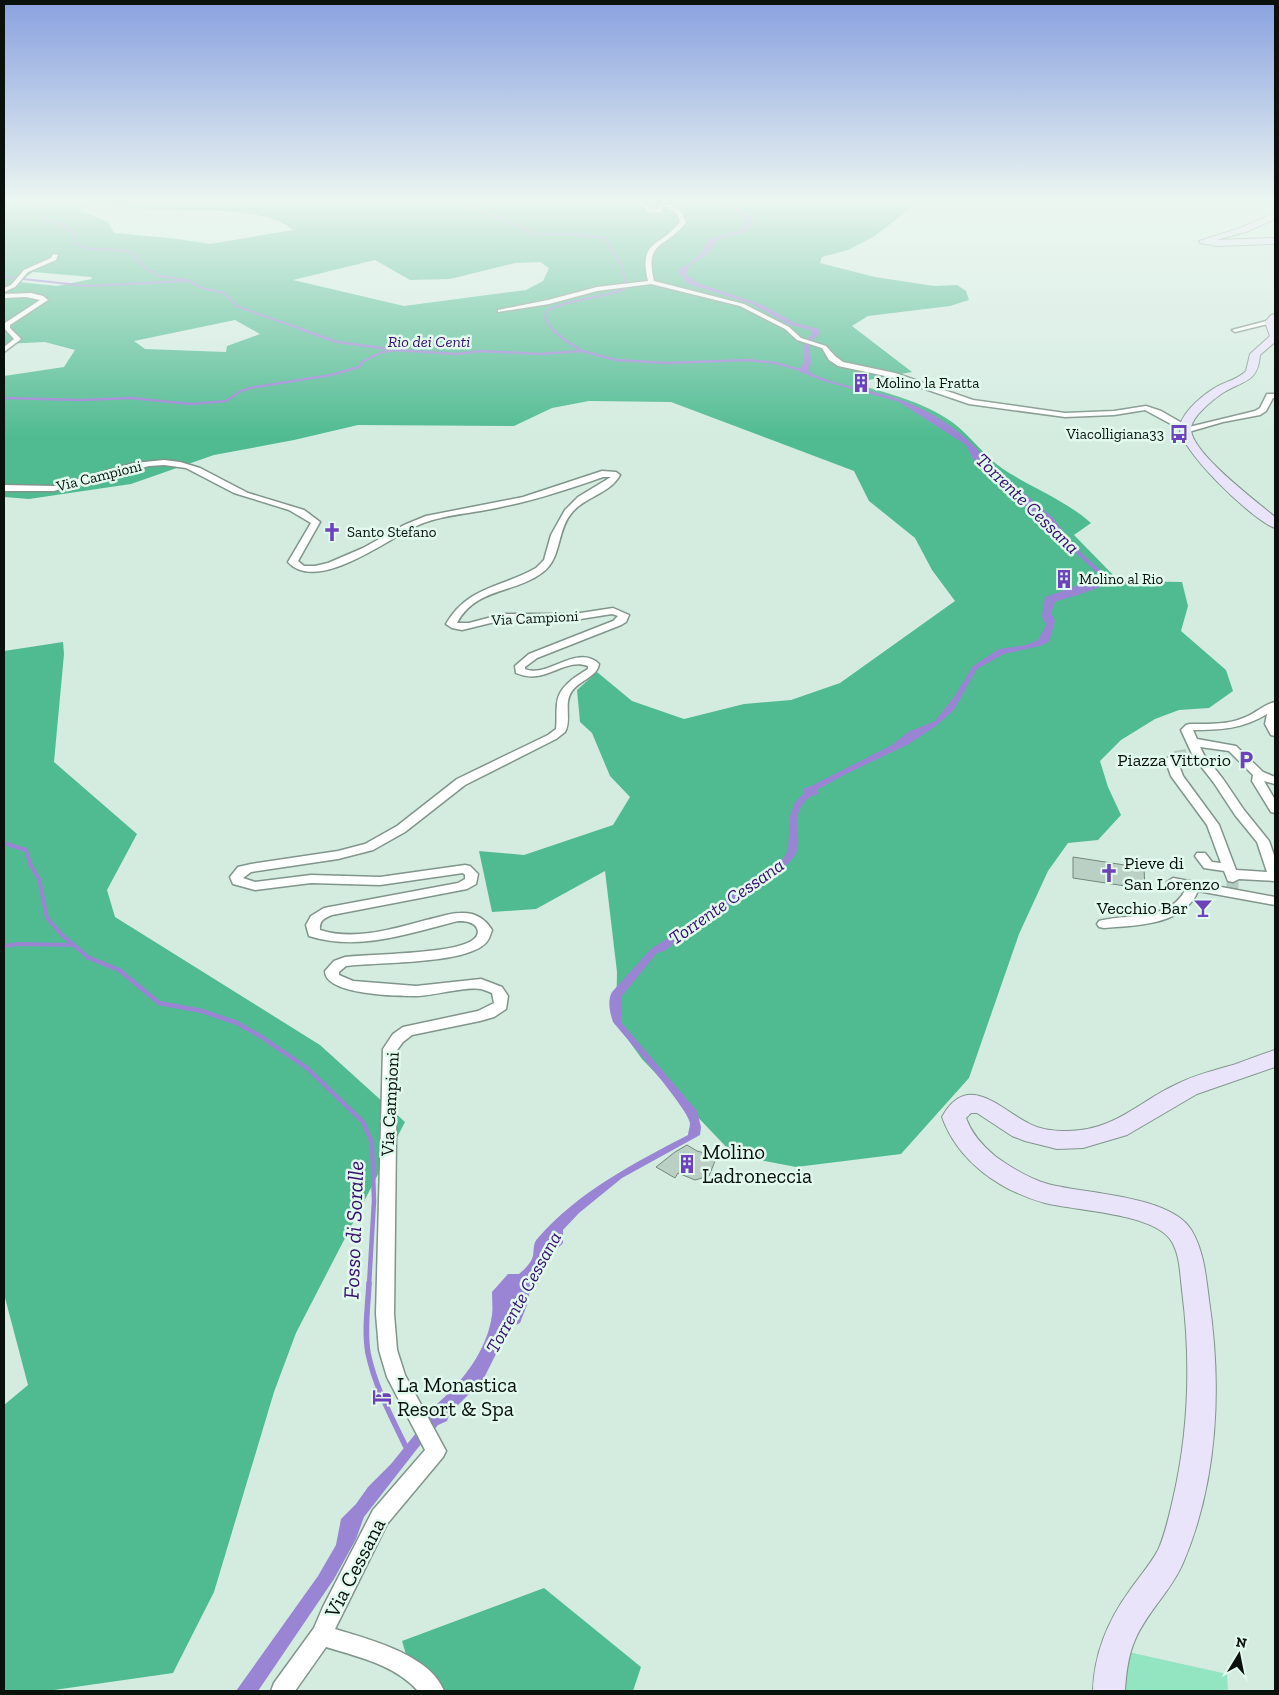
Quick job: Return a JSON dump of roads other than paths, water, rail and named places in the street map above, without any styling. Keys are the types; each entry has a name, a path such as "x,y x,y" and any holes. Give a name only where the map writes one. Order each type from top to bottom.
{"street":[{"path":"4,290 12,286 16,279"},
{"path":"500,312 577,295 596,288 651,282 737,303 766,316 803,340 816,343 828,349 832,358 841,364 892,375 975,403 1065,415 1114,413 1146,408 1158,413 1185,430 1248,415 1263,409 1274,411"},
{"path":"4,296 30,295 45,300 7,324 7,328 18,339 4,350"},
{"path":"1234,330 1273,319 1274,337 1255,354 1253,370 1247,376 1217,391 1193,413 1185,430 1187,438 1210,468 1275,524"},
{"path":"1263,409 1270,396 1275,396"},
{"name":"Via Campioni","path":"4,488 37,489 59,487 104,472 143,464 170,463 188,466 243,494 287,507 316,522 314,528 293,558 293,562 300,567 317,569 333,566 423,520 515,502 602,474 616,475 613,480 569,509 556,530 546,565 534,573 478,596 462,608 451,624 462,628 493,618 503,617 574,617 613,611 624,615 622,620 617,623 533,656 520,666 520,670 530,675 581,661 594,664 593,670 572,684 566,691 563,698 561,730 552,737 461,782 401,829 380,842 344,854 250,868 239,873 236,877 238,881 255,886 311,879 355,881 396,879 427,876 459,868 465,869 472,874 471,881 462,886 329,911 322,914 312,923 314,933 322,937 344,940 458,916 471,917 479,921 485,930 482,939 472,946 435,954 345,962 339,964 332,972 332,977 343,984 353,986 416,992 480,984 497,990 501,996 501,1005 489,1013 408,1031 398,1038 390,1049 385,1314 387,1345 396,1377 436,1451"},
{"path":"1201,856 1208,865 1232,874 1275,877 1269,841 1239,812 1219,781 1194,750 1187,730 1190,726 1221,727 1245,722 1275,705"},
{"path":"1275,710 1270,718 1270,724 1275,733"},
{"path":"1194,750 1232,748 1259,774 1275,781"},
{"path":"1175,757 1170,759 1177,776 1213,825 1232,874"},
{"path":"1259,774 1258,781 1275,809"},
{"path":"1173,882 1275,901"},
{"path":"1104,924 1158,917 1182,907 1191,895 1194,886"},
{"path":"1109,1691 1113,1651 1128,1620 1162,1573 1172,1554 1180,1532 1192,1478 1201,1406 1202,1376 1191,1260 1186,1245 1177,1230 1158,1217 1140,1211 1045,1193 1002,1174 969,1145 958,1131 954,1117 960,1108 974,1104 998,1113 1020,1129 1034,1135 1054,1140 1079,1140 1106,1135 1131,1124 1188,1088 1254,1067 1275,1058"},
{"name":"Via Cessana","path":"282,1691 322,1635 330,1614 380,1517 436,1451"},
{"path":"322,1635 389,1657 416,1672 434,1691"}],"water":[{"name":"Torrente Cessana","path":"692,279 700,284 761,304 795,323 819,329 820,334 809,343 811,362 809,372 837,383 901,400 943,421 969,441 990,464 1053,518 1074,546 1110,579 1093,590 1055,602 1051,613 1055,621 1049,642 1040,646 1004,654 977,669 954,710 936,726 909,744 817,790 819,794 810,797 801,807 798,814 798,848 789,863 664,951 657,953 622,996 621,1022 697,1111 701,1127 700,1135 622,1178 579,1213 563,1230 563,1243 553,1253 539,1282 529,1294 520,1323 509,1328 483,1380 450,1413 447,1421 438,1425 417,1449 364,1517 356,1539 334,1579 258,1691 236,1691 318,1576 336,1545 341,1519 356,1504 368,1487 391,1464 433,1412 436,1405 472,1365 485,1341 489,1328 492,1312 492,1292 508,1274 519,1274 526,1268 532,1259 536,1240 571,1206 627,1168 688,1135 690,1123 687,1115 656,1073 613,1022 609,1003 612,992 651,949 725,901 745,884 760,876 783,859 788,850 790,816 795,802 804,793 804,788 892,745 908,732 935,721 954,697 973,666 999,649 1026,645 1038,640 1046,625 1042,616 1045,597 1099,578 1099,575 1093,569 973,459 966,445 899,402 823,381 800,372 804,362 804,343 812,334 810,330 790,325 752,304 685,283 685,280"}],"waterway":[{"path":"24,279 88,286 184,281"},
{"path":"181,279 187,280 202,288 224,293 236,306 304,330"},
{"path":"553,330 544,317 548,310 567,303 625,289 624,279"},
{"path":"300,329 337,342 389,349"},
{"path":"553,330 582,351"},
{"name":"Rio dei Centi","path":"4,398 82,400 131,398 191,404 226,401 241,391 250,388 331,375 359,367 362,362 382,352 396,350 456,354 482,351 539,354 582,351"},
{"name":"Rio dei Centi","path":"582,351 616,360 667,363 748,360 775,363 804,371"},
{"name":"Fosso di Soralle","path":"4,843 26,850 30,864 39,879 47,918 74,945"},
{"path":"4,946 18,944 74,945"},
{"name":"Fosso di Soralle","path":"74,945 89,958"},
{"name":"Fosso di Soralle","path":"89,958 119,970 159,1003 202,1011 237,1023 260,1036 307,1068 363,1122 372,1143 374,1201 369,1285"},
{"name":"Fosso di Soralle","path":"369,1283 366,1327 368,1353 379,1390 407,1449"}],"tunnel":[{"path":"1175,757 1192,754"},
{"path":"1232,893 1233,878"}],"place":[{"name":"Molino la Fratta","path":"861,383"},
{"name":"Viacolligiana33","path":"1179,434"},
{"name":"Santo Stefano","path":"332,532"},
{"name":"Molino al Rio","path":"1064,579"},
{"name":"Piazza Vittorio","path":"1246,760"},
{"name":"Pieve di San Lorenzo","path":"1109,873"},
{"name":"Vecchio Bar","path":"1203,908"},
{"name":"Molino Ladroneccia","path":"687,1164"},
{"name":"La Monastica Resort & Spa","path":"382,1397"}]}
